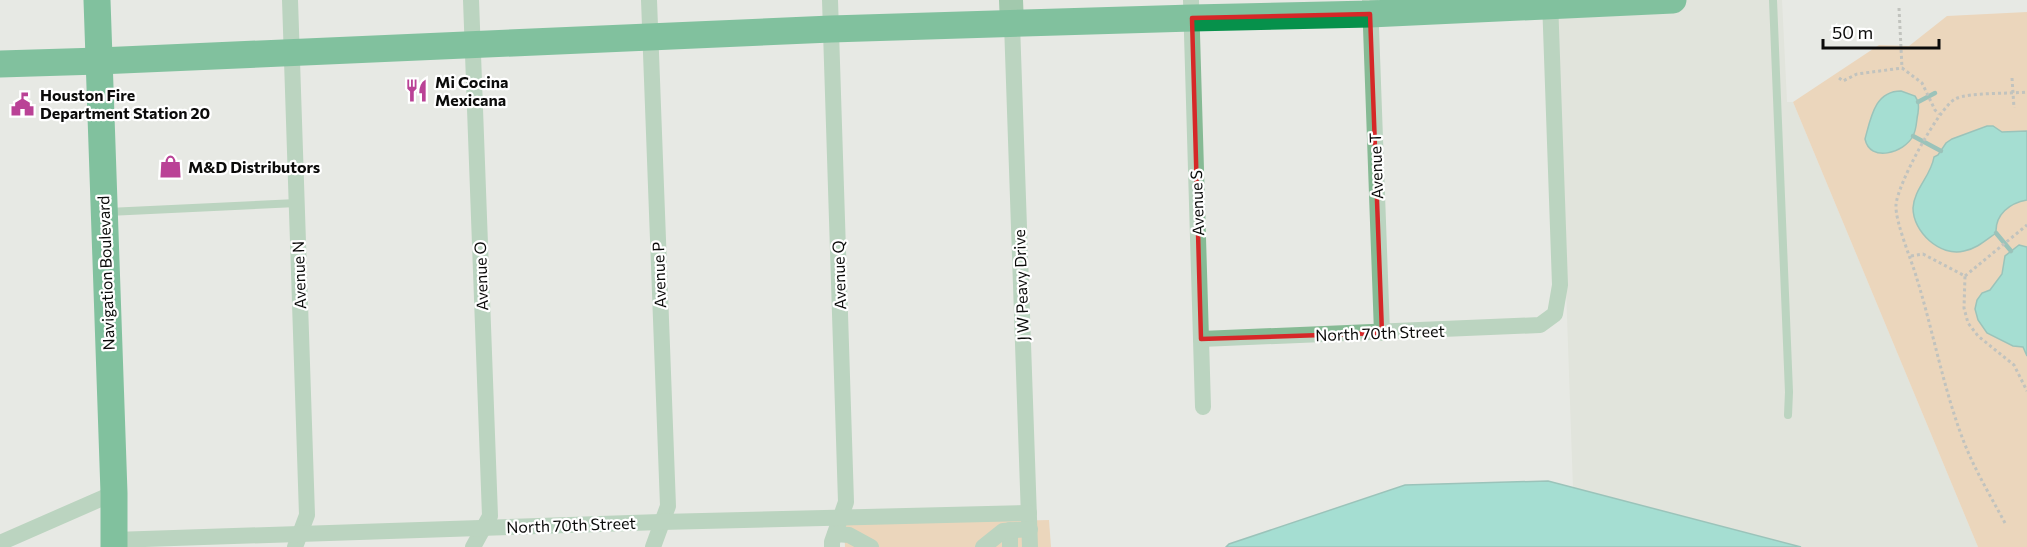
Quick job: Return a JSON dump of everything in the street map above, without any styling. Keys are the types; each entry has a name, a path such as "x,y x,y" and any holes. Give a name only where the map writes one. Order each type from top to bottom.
{"main road":[{"name":"Navigation Boulevard","path":"97,0 114,544"},
{"path":"0,64 831,29 1011,12 1673,0"}],"street":[{"name":"Avenue N","path":"290,0 307,515 298,541"},
{"name":"Avenue O","path":"471,0 490,516 474,547"},
{"name":"Avenue P","path":"649,0 668,506 653,547"},
{"name":"Avenue Q","path":"830,0 846,502 836,533"},
{"name":"North 70th Street","path":"1201,339 1540,326 1555,314 1560,285 1550,2"},
{"name":"Avenue T","path":"1370,7 1382,333"},
{"name":"Avenue S","path":"1192,9 1203,407"},
{"name":"J W Peavy Drive","path":"1011,12 1030,547"},
{"path":"0,543 114,493"},
{"name":"North 70th Street","path":"114,544 298,541 483,528 661,522 836,533 1029,521"},
{"path":"984,547 1003,531 1010,539 1029,521"},
{"path":"836,533 849,536 871,547"}],"lane":[{"path":"1773,0 1789,392 1788,415"},
{"path":"104,212 297,203"}],"path":[{"path":"1899,8 1902,68"},
{"path":"1839,78 1843,81 1857,74 1902,68 1916,77 1939,114"},
{"path":"2012,78 2014,108"},
{"path":"2005,523 1976,471 1958,426 1910,256 1898,223 1896,206 1899,187 1939,114 1949,103 1960,97 2027,92"},
{"path":"2027,225 1965,276 1964,308 1968,323 1978,336 2014,365 2027,391"},
{"path":"1910,256 1923,254 1965,276"}],"highlighted area":[{"path":"1370,14 1382,333 1201,339 1192,18"}],"shaded area":[{"path":"1556,0 1782,0 1787,102 1793,102 1978,547 1801,547 1573,488"},
{"path":"2027,12 2027,547 1978,547 1793,102 1879,45 1909,46 1947,16"},
{"path":"1901,91 1915,96 1918,102 1916,128 1913,136 1909,142 1895,151 1880,153 1873,151 1865,139 1876,107 1885,95"},
{"path":"1987,126 1993,126 2002,132 2027,131 2027,200 2005,210 1998,220 1996,233 1981,244 1964,251 1946,250 1937,246 1923,234 1914,217 1914,201 1934,157 1946,143"},
{"path":"2019,245 2027,247 2027,356 2023,347 2013,346 1987,333 1978,320 1975,309 1982,293 1990,290 2002,274 2005,256"},
{"path":"1548,481 1801,547 1226,547 1229,544 1405,485"},
{"path":"1049,520 1051,547 845,547 844,524"}],"waterway":[{"path":"1918,102 1935,93"},
{"path":"1913,136 1941,151"},
{"path":"1996,233 2011,251"}],"place":[{"name":"Mi Cocina Mexicana","path":"417,91"},
{"name":"Houston Fire Department Station 20","path":"22,104"},
{"name":"M&D Distributors","path":"170,167"}]}
